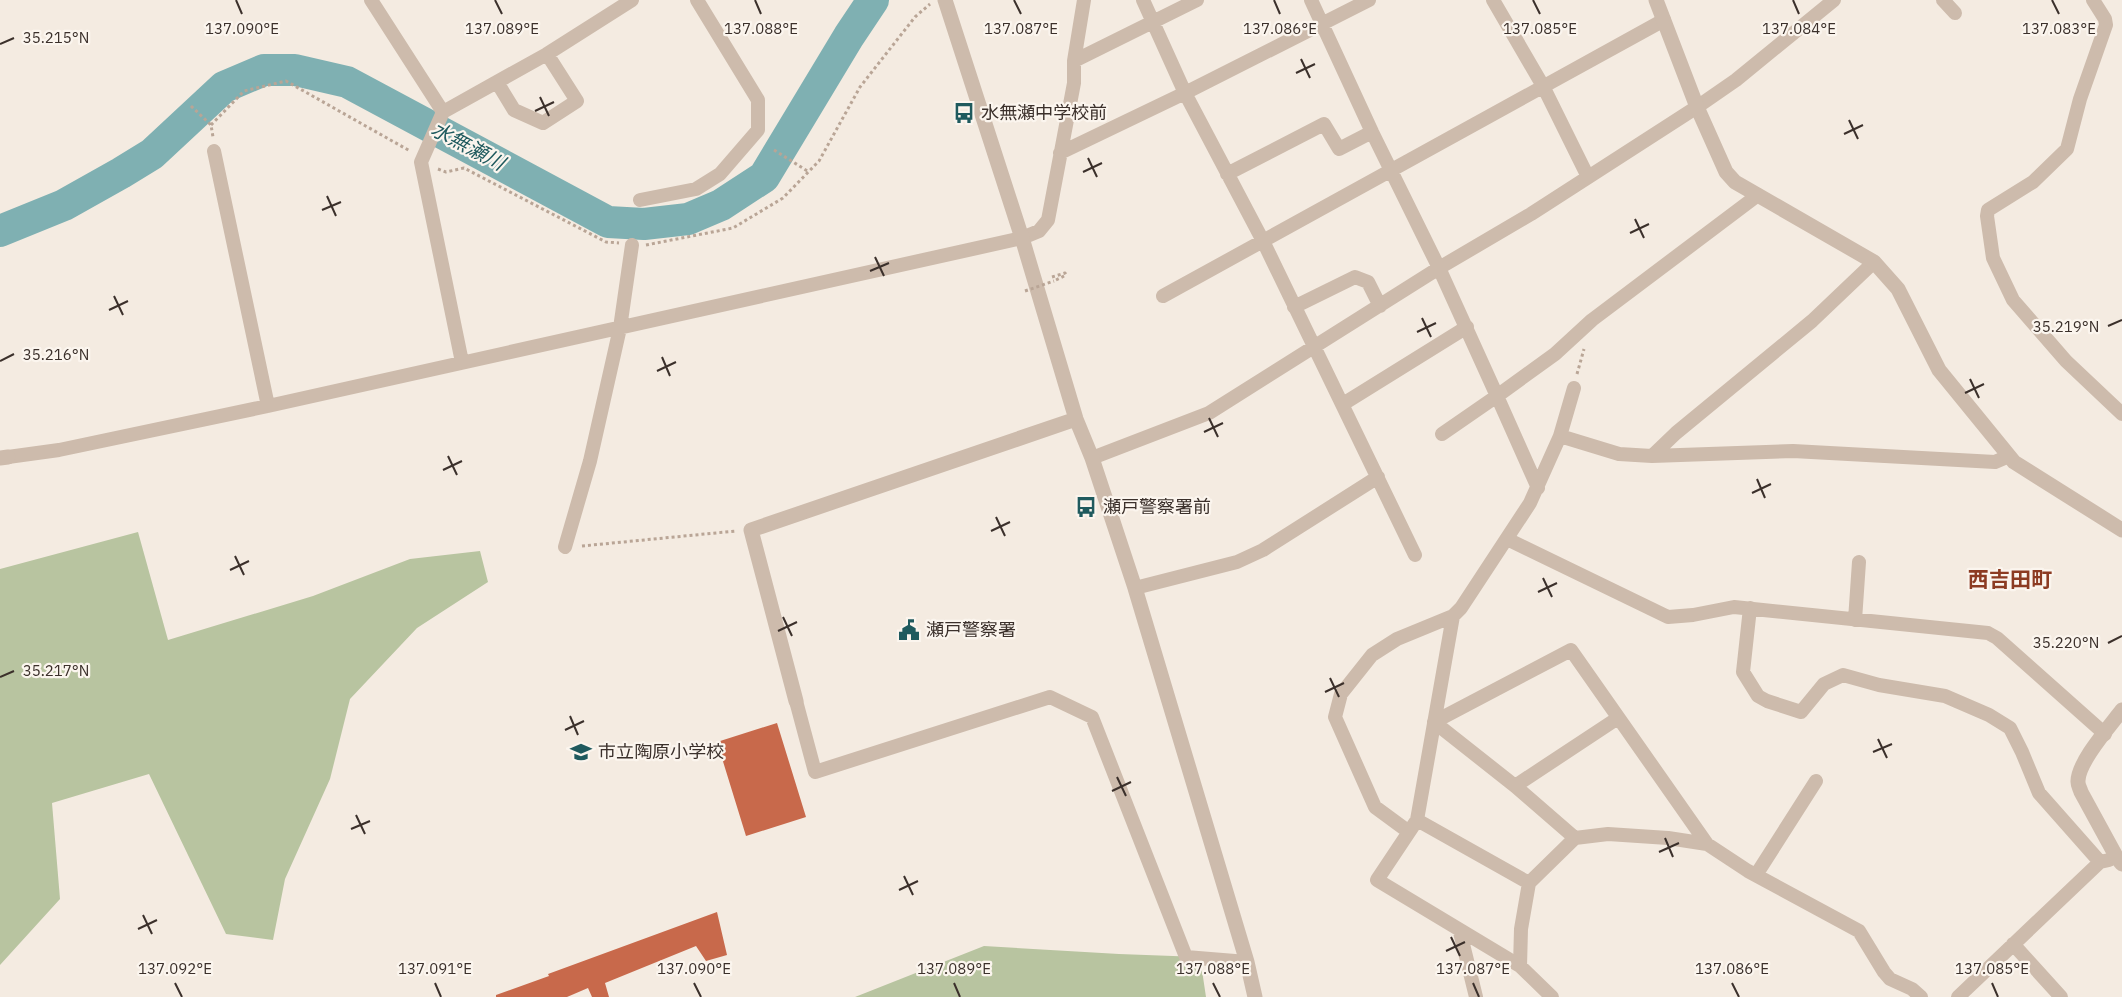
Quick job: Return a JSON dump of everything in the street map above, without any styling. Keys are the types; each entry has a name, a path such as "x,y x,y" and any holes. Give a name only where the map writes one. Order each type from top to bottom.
{"street":[{"path":"371,0 442,116"},
{"path":"462,362 421,162 442,116 632,0"},
{"path":"640,200 696,189 720,174 758,130 758,100 697,0"},
{"path":"945,0 1022,238 1076,419 1092,458 1135,588 1256,997"},
{"path":"4,457 59,450 268,406 1022,238 1039,231 1048,220 1074,83 1074,61 1084,0"},
{"path":"1143,0 1185,93 1263,241 1415,555"},
{"path":"1074,61 1197,0"},
{"path":"1311,0 1467,327 1538,488"},
{"path":"1060,153 1369,0"},
{"path":"1493,0 1543,86 1588,177"},
{"path":"1656,0 1697,107 1726,172 1736,182 1874,262 1898,289 1939,370 2008,456 2022,468 2122,530"},
{"path":"1092,458 1209,413 1439,268 1532,214 1736,80 1834,0"},
{"path":"1943,0 1955,13"},
{"path":"2093,0 2105,19 2106,25 2080,99 2067,149 2032,182 1988,210 1987,216 1994,258 2013,300 2066,361 2122,414"},
{"path":"1163,296 1664,20"},
{"path":"497,82 514,110 543,123 577,101 547,54"},
{"path":"1227,174 1324,124 1339,149 1372,132"},
{"path":"214,151 268,406"},
{"path":"1442,434 1555,354 1592,320 1758,195"},
{"path":"565,547 590,461 620,328 632,245"},
{"path":"1652,456 1676,433 1812,321 1874,262"},
{"path":"1294,307 1355,277 1368,282 1380,306"},
{"path":"1343,404 1467,327"},
{"path":"1529,883 1375,807 1335,717 1341,694 1372,655 1397,639 1453,616 1461,608 1538,488 1560,436 1574,388"},
{"path":"1076,419 751,530 815,772 1050,697 1092,717 1186,957 1247,962"},
{"path":"1560,436 1619,454 1652,456 1793,451 1995,462 2008,456"},
{"path":"1135,588 1237,562 1263,550 1378,477"},
{"path":"1507,539 1668,617 1734,607 1988,633 1997,638 2104,734"},
{"path":"1855,620 1859,562"},
{"path":"1750,608 1743,672 1758,696 1801,712 1824,684 1843,675 1879,685 1945,696 1989,715 2010,728 2039,793 2100,862"},
{"path":"1453,616 1413,826 1377,880 1520,966 1552,997"},
{"path":"1434,722 1571,650 1707,844 1756,875 1859,931 1890,979 1912,989 1921,997"},
{"path":"1958,997 2100,862 2119,861 2080,792 2078,782 2086,759 2122,710"},
{"path":"1515,786 1618,718"},
{"path":"1434,722 1515,786 1575,838"},
{"path":"1756,875 1816,781"},
{"path":"1520,966 1521,929 1529,883 1575,838 1608,834 1707,844"},
{"path":"1460,932 1476,997"},
{"path":"2013,944 2061,997"}],"path":[{"path":"421,162 446,172 464,168 606,242 652,245 733,228 783,198 819,161 860,87 915,17 935,0"},
{"path":"191,106 212,124 244,91 286,81 409,150"},
{"path":"774,150 809,172"},
{"path":"1025,291 1053,279"},
{"path":"1574,388 1592,320"},
{"path":"565,547 751,530"}],"green space":[{"path":"138,532 168,640 313,596 410,559 480,551 488,582 417,628 350,699 330,779 285,879 273,940 226,934 149,774 52,803 60,899 0,965 0,569"},
{"path":"984,946 1200,957 1206,997 855,997"}],"building":[{"path":"777,723 806,817 746,836 717,742"},
{"path":"717,912 727,955 706,961 696,946 605,983 609,997 592,997 588,988 567,997 496,997 496,995 549,976 548,974"}],"waterway":[{"name":"水無瀬川","path":"0,231 64,205 121,173 152,154 224,87 264,70 295,70 347,82 608,222 644,224 688,219 721,205 764,177 873,0"}],"place":[{"name":"水無瀬中学校前","path":"964,113"},
{"name":"瀬戸警察署前","path":"1086,507"},
{"name":"瀬戸警察署","path":"909,630"},
{"name":"市立陶原小学校","path":"581,752"}],"district":[{"name":"西吉田町","path":"2010,580"}]}
